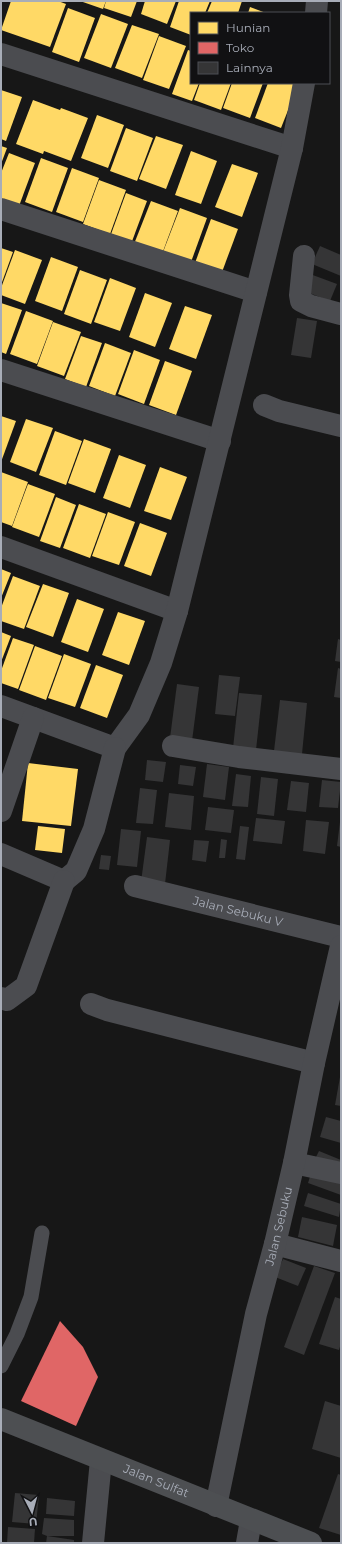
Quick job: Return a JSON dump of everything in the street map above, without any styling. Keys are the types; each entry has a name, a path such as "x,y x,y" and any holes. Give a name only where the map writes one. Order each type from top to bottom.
{"main road":[{"name":"Jalan Sulfat","path":"1,1419 311,1543"}],"street":[{"path":"316,12 317,1"},
{"path":"1,54 292,148"},
{"path":"1,998 7,1000 26,986 64,881 76,871 94,829 114,748 139,714 161,663 177,611 220,441 292,148 304,84"},
{"path":"1,209 256,292"},
{"path":"304,256 300,295 301,301 310,306 341,314"},
{"path":"1,370 220,441"},
{"path":"264,405 279,411 341,426"},
{"path":"1,547 177,611"},
{"path":"1,706 114,748"},
{"path":"1,811 33,718"},
{"path":"173,746 239,757 341,769"},
{"path":"1,854 64,881"},
{"name":"Jalan Sebuku V","path":"135,886 341,936"},
{"name":"Jalan Sebuku","path":"216,1506 256,1314 275,1244 294,1163 314,1063 341,946"},
{"path":"91,1004 108,1010 314,1063"},
{"path":"294,1163 341,1173"},
{"path":"275,1244 341,1261"},
{"path":"93,1543 101,1460"},
{"path":"247,1543 251,1520"}],"lane":[{"path":"1,1366 17,1334 31,1298 42,1233"}],"building: Hunian":[{"path":"11,1 58,1 66,4 50,47 1,30"},
{"path":"80,1 106,1 103,9"},
{"path":"106,1 137,1 131,17 104,8"},
{"path":"145,1 176,1 167,24 141,14"},
{"path":"179,1 210,1 205,12 190,12 190,35 170,27"},
{"path":"212,1 242,1 238,12 207,12"},
{"path":"250,7 263,12 248,12"},
{"path":"68,8 95,18 79,62 52,52"},
{"path":"101,14 128,24 111,68 84,58"},
{"path":"132,25 159,34 142,78 115,68"},
{"path":"159,36 186,46 169,89 143,80"},
{"path":"188,50 190,51 190,84 199,84 192,101 172,94"},
{"path":"200,84 231,84 221,110 194,100"},
{"path":"232,84 263,84 250,118 223,108"},
{"path":"268,84 298,85 281,128 255,118"},
{"path":"1,90 22,97 6,141 1,139"},
{"path":"33,100 88,118 71,161 44,151 43,154 16,144"},
{"path":"97,115 124,125 108,168 81,158"},
{"path":"126,128 153,138 137,181 110,171"},
{"path":"156,136 183,145 166,189 139,179"},
{"path":"1,146 7,148 1,164"},
{"path":"191,151 217,161 201,204 175,195"},
{"path":"9,153 35,163 19,206 1,199 1,173"},
{"path":"41,158 68,168 52,212 25,202"},
{"path":"232,164 258,173 242,217 215,207"},
{"path":"72,168 99,178 83,222 56,212"},
{"path":"99,180 126,190 110,234 83,224"},
{"path":"126,193 147,201 131,244 110,237"},
{"path":"151,201 178,211 162,254 134,244"},
{"path":"180,208 207,218 191,262 163,252"},
{"path":"211,219 238,229 222,272 195,263"},
{"path":"1,248 13,252 1,285"},
{"path":"15,250 42,260 25,304 1,295 1,288"},
{"path":"51,257 78,267 62,311 35,301"},
{"path":"80,270 107,280 91,324 64,314"},
{"path":"110,278 136,288 120,331 94,322"},
{"path":"145,293 172,303 155,347 129,337"},
{"path":"1,303 22,310 6,354 1,352"},
{"path":"185,306 212,315 196,359 169,349"},
{"path":"26,311 53,321 37,364 10,354"},
{"path":"53,322 81,332 64,376 37,366"},
{"path":"81,336 102,343 86,387 65,379"},
{"path":"105,343 131,353 115,396 89,386"},
{"path":"134,350 160,360 144,404 118,394"},
{"path":"165,361 192,371 176,415 149,405"},
{"path":"1,416 16,421 1,462"},
{"path":"26,419 53,428 36,472 10,462"},
{"path":"55,431 82,441 66,485 39,475"},
{"path":"84,439 111,449 95,493 68,483"},
{"path":"119,455 146,465 130,508 103,498"},
{"path":"160,467 187,477 171,520 144,511"},
{"path":"1,472 28,482 12,526 1,522"},
{"path":"28,484 55,494 39,537 12,527"},
{"path":"56,497 76,505 60,548 40,541"},
{"path":"79,504 106,514 90,558 63,548"},
{"path":"108,512 135,522 119,565 92,556"},
{"path":"140,523 167,533 151,576 124,566"},
{"path":"1,569 11,573 1,598"},
{"path":"13,576 40,586 24,629 1,621 1,608"},
{"path":"43,584 69,593 53,637 26,627"},
{"path":"77,599 104,609 88,652 61,642"},
{"path":"118,612 145,621 129,665 102,655"},
{"path":"1,632 11,636 1,662"},
{"path":"13,638 34,645 18,689 1,683 1,671"},
{"path":"35,646 62,656 46,700 19,690"},
{"path":"64,654 91,664 75,707 48,698"},
{"path":"96,665 123,675 107,718 80,708"},
{"path":"28,763 78,769 71,826 22,821"},
{"path":"38,826 65,829 62,853 35,850"}],"building: Toko":[{"path":"60,1321 83,1347 98,1377 76,1426 21,1401"}],"building: Lainnya":[{"path":"320,246 341,255 341,276 312,264"},
{"path":"310,274 337,284 330,301 304,291"},
{"path":"297,318 317,321 311,358 291,355"},
{"path":"338,639 341,640 341,662 335,661"},
{"path":"338,668 341,669 341,698 334,697"},
{"path":"219,675 240,677 235,716 215,714"},
{"path":"177,684 199,687 192,741 170,738"},
{"path":"239,693 262,695 256,750 233,748"},
{"path":"280,700 307,703 302,754 274,751"},
{"path":"147,760 166,762 163,782 145,780"},
{"path":"207,764 229,767 225,800 203,797"},
{"path":"180,765 196,767 193,786 178,784"},
{"path":"236,774 251,776 248,807 232,806"},
{"path":"261,777 278,779 274,816 257,814"},
{"path":"322,780 341,782 338,808 319,807"},
{"path":"291,781 309,783 306,812 287,810"},
{"path":"140,788 157,790 153,824 136,823"},
{"path":"169,793 194,796 191,830 165,827"},
{"path":"208,807 234,810 231,833 205,830"},
{"path":"256,818 285,821 282,844 253,841"},
{"path":"306,820 329,822 325,854 303,851"},
{"path":"341,822 341,847 337,846"},
{"path":"240,826 249,827 245,860 236,859"},
{"path":"121,829 141,831 137,867 117,865"},
{"path":"147,837 170,840 165,884 141,882"},
{"path":"221,839 227,840 225,858 219,858"},
{"path":"194,840 209,841 206,862 192,860"},
{"path":"101,855 111,856 109,870 99,869"},
{"path":"341,1077 341,1106 335,1105"},
{"path":"326,1117 341,1121 341,1143 320,1137"},
{"path":"319,1151 341,1160 341,1170 315,1159"},
{"path":"312,1170 341,1180 341,1195 308,1183"},
{"path":"308,1193 341,1204 339,1217 304,1206"},
{"path":"302,1217 337,1225 333,1246 298,1237"},
{"path":"283,1259 306,1268 298,1286 275,1277"},
{"path":"314,1266 335,1273 304,1355 284,1347"},
{"path":"335,1297 341,1299 341,1343 339,1350 319,1344"},
{"path":"325,1401 341,1406 341,1458 312,1449"},
{"path":"338,1474 341,1475 341,1535 319,1528"},
{"path":"15,1493 39,1495 36,1524 12,1522"},
{"path":"47,1498 75,1501 74,1516 46,1514"},
{"path":"44,1518 74,1520 74,1536 47,1536 42,1534"},
{"path":"8,1527 35,1529 34,1543 7,1543"},
{"path":"47,1536 74,1540 74,1543 46,1543"}]}
